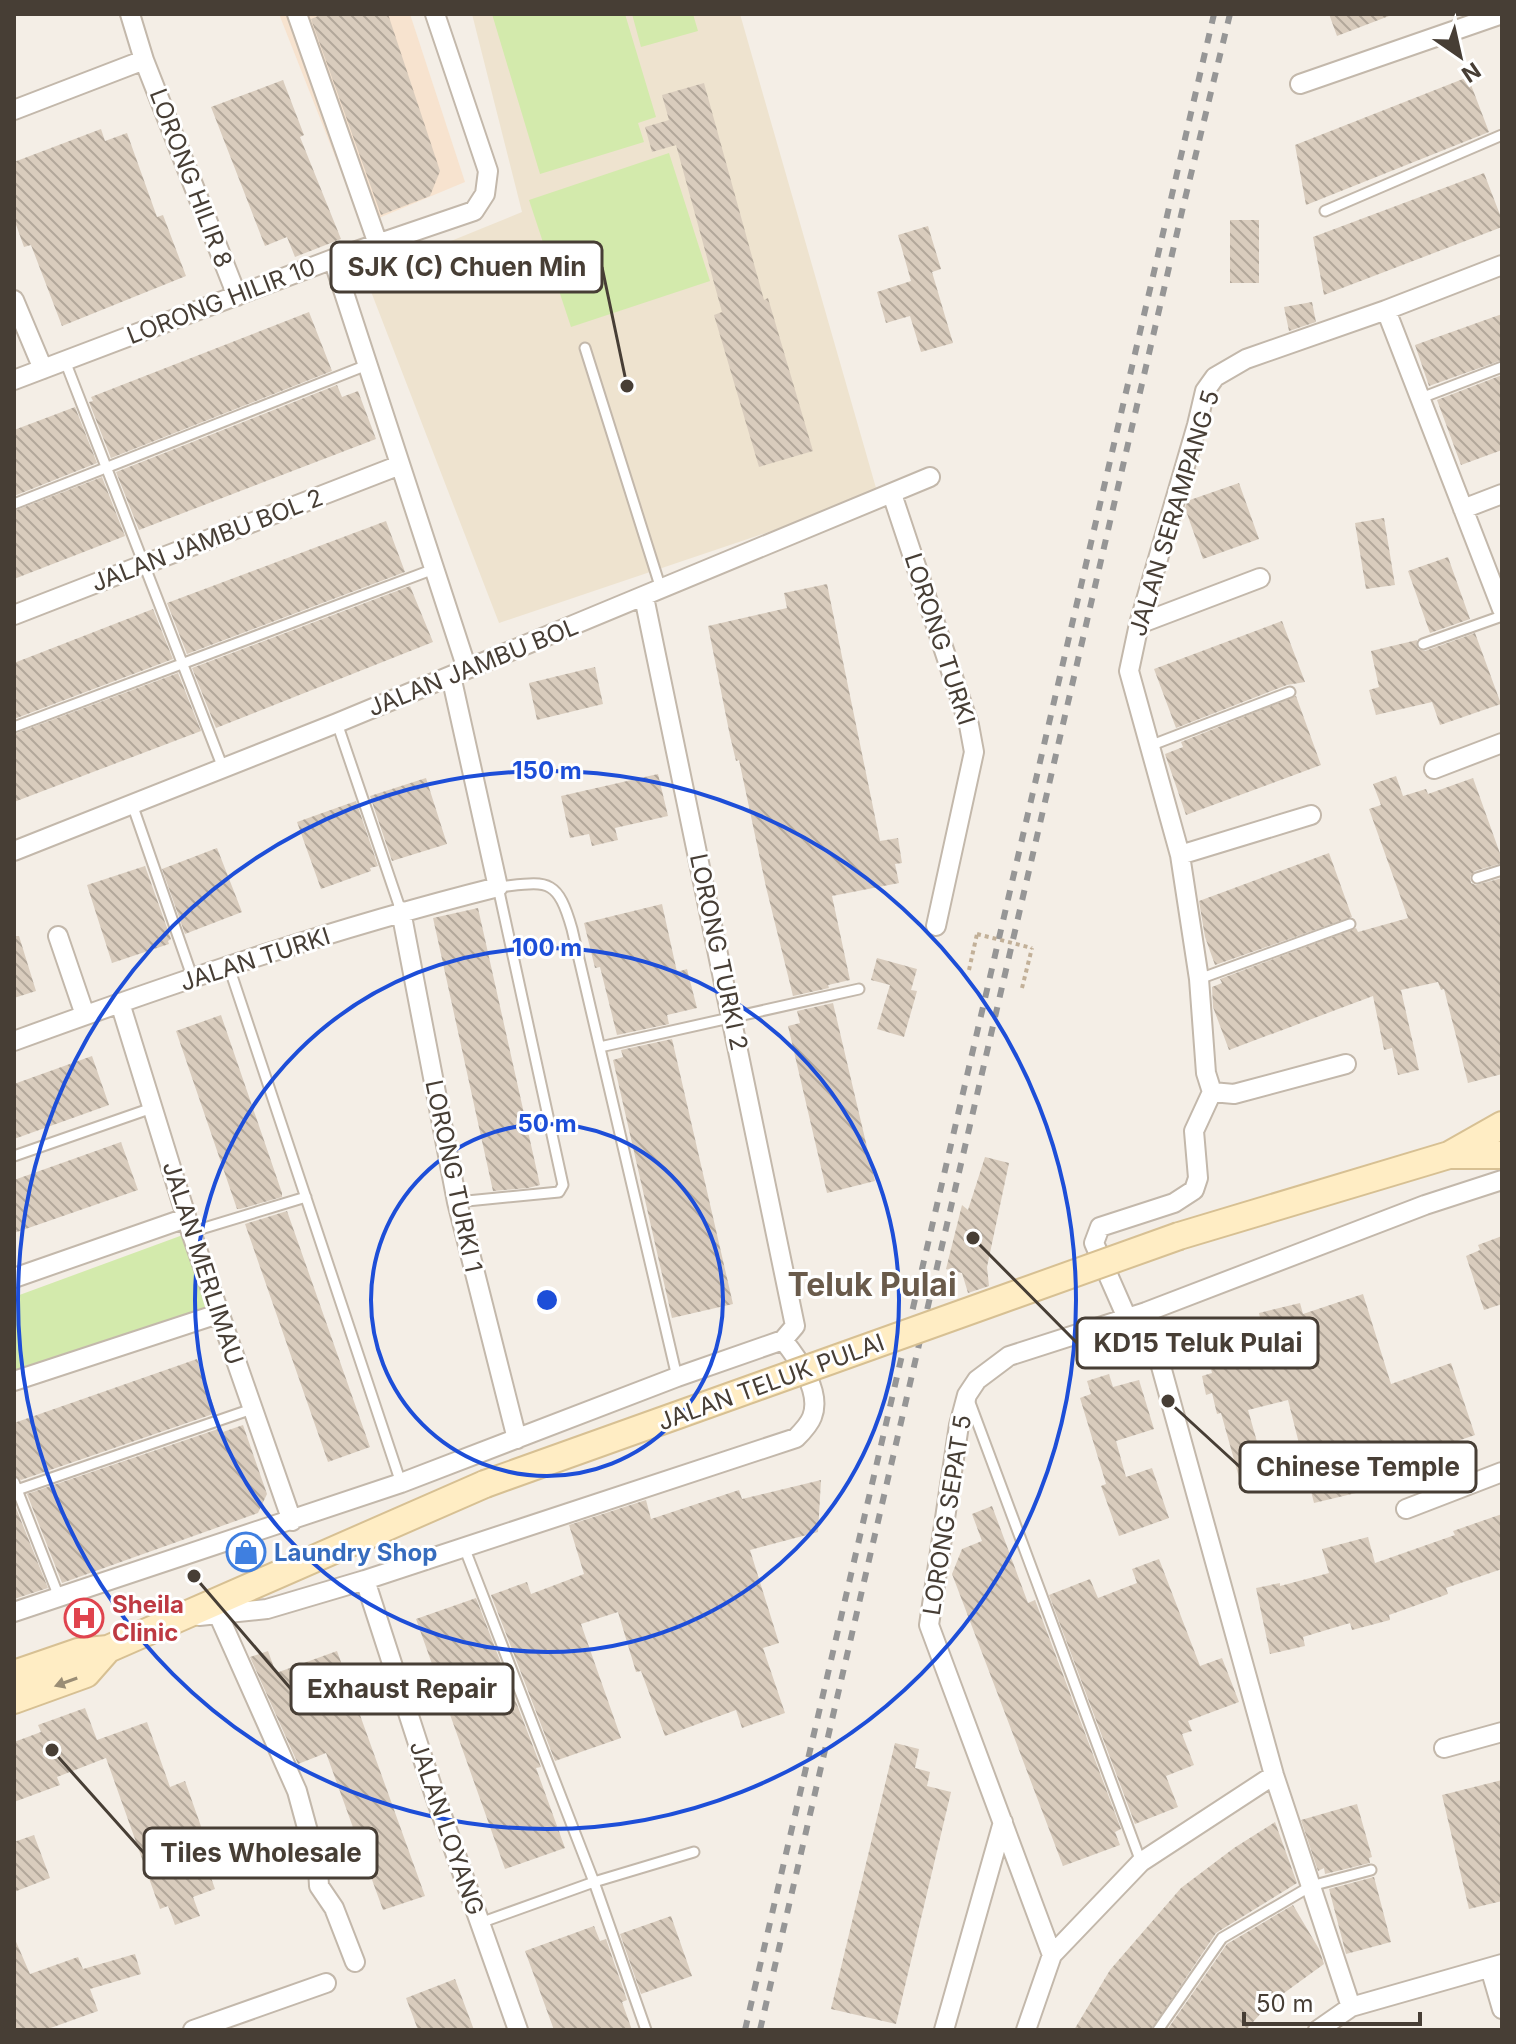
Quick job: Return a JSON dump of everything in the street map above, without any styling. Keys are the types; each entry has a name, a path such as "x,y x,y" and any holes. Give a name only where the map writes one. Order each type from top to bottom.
{"main road":[{"name":"JALAN TELUK PULAI","path":"14,1674 78,1652 108,1649 485,1484 1179,1236 1449,1155 1502,1125"},
{"name":"JALAN TELUK PULAI","path":"1449,1155 1502,1155"},
{"name":"JALAN TELUK PULAI","path":"14,1700 86,1674 108,1649"}],"street":[{"name":"LORONG HILIR 8","path":"130,14 144,60 237,296"},
{"path":"297,14 378,244"},
{"name":"LORONG HILIR 10","path":"14,380 333,259 474,211 485,194 488,171 435,14"},
{"path":"1300,84 1502,14"},
{"path":"14,110 144,60"},
{"path":"333,259 434,569 459,672 498,887"},
{"name":"JALAN SERAMPANG 5","path":"1212,1092 1206,1073 1199,979 1180,855 1129,671 1139,624 1205,391 1215,377 1246,359 1502,265"},
{"path":"14,300 43,369"},
{"path":"1386,310 1502,609"},
{"name":"JALAN JAMBU BOL 2","path":"14,615 400,465"},
{"name":"JALAN JAMBU BOL","path":"14,851 337,723 930,477"},
{"name":"LORONG TURKI","path":"892,494 969,725 974,752 936,926"},
{"path":"1463,509 1502,494"},
{"path":"1139,624 1260,578"},
{"name":"LORONG TURKI 2","path":"644,597 793,1308 795,1326 783,1340"},
{"path":"1434,769 1502,743"},
{"path":"1180,855 1311,815"},
{"name":"JALAN TURKI","path":"14,1041 401,911 498,887"},
{"name":"LORONG TURKI 1","path":"401,911 457,1202 517,1439"},
{"path":"58,936 85,1015"},
{"name":"JALAN MERLIMAU","path":"120,1003 218,1314 292,1521"},
{"path":"1127,1318 1094,1243 1100,1227 1174,1203 1194,1190 1198,1178 1194,1131 1212,1092 1234,1094 1346,1064"},
{"name":"LORONG SEPAT 5","path":"1052,1955 929,1625 959,1425 967,1395 977,1380 1009,1356 1146,1312 1425,1205 1502,1180"},
{"path":"14,1278 189,1225"},
{"path":"1146,1312 1274,1775 1351,2007"},
{"path":"14,1381 218,1314"},
{"path":"14,1612 401,1483 677,1377 783,1340 797,1359 816,1401 811,1421 796,1438 365,1580 267,1609 177,1618"},
{"path":"1406,1509 1502,1472"},
{"name":"JALAN LOYANG","path":"365,1580 434,1793 518,2030"},
{"path":"218,1614 297,1791 318,1868 319,1886 334,1908 355,1962"},
{"path":"1444,1748 1502,1732"},
{"path":"1026,2030 1052,1955 1141,1862 1274,1775"},
{"path":"944,2030 1003,1822"},
{"path":"1318,2030 1351,2007 1496,1966 1502,2009"},
{"path":"193,2030 326,1983"}],"lane":[{"path":"1325,211 1502,135"},
{"path":"585,348 662,589"},
{"path":"65,360 223,768"},
{"path":"14,504 367,365"},
{"path":"1421,398 1502,367"},
{"path":"14,727 434,569"},
{"path":"1423,644 1502,616"},
{"path":"1152,745 1290,692"},
{"path":"337,723 401,911"},
{"path":"132,804 193,979"},
{"path":"1477,878 1502,870"},
{"path":"457,1202 559,1192 563,1185 498,887 543,883 554,889 566,905 677,1377"},
{"path":"1199,979 1350,924"},
{"path":"229,967 401,1483"},
{"path":"600,1047 859,989"},
{"path":"14,1156 152,1108"},
{"path":"189,1225 306,1197"},
{"path":"967,1395 1141,1862"},
{"path":"59,1597 15,1487 252,1409"},
{"path":"464,1547 594,1882 646,2030"},
{"path":"480,1923 594,1882 694,1852"},
{"path":"1158,2030 1222,1938 1311,1886 1371,1870"}],"path":[{"path":"969,970 977,934 1032,948 1022,988"}],"shaded area":[{"path":"279,14 410,14 465,182 362,225"},
{"path":"472,14 740,14 878,495 499,623 365,276 522,212"}],"green space":[{"path":"492,14 625,14 656,117 638,123 644,142 540,174"},
{"path":"632,14 693,14 698,31 641,47"},
{"path":"669,153 710,281 571,327 529,200"},
{"path":"191,1232 221,1305 14,1376 14,1297"}],"building":[{"path":"323,14 388,14 440,171 430,196 381,215 311,19"},
{"path":"1329,14 1389,14 1389,16 1337,36"},
{"path":"1468,77 1489,132 1306,205 1295,145"},
{"path":"283,80 304,135 300,137 341,239 295,257 287,237 265,246 211,107"},
{"path":"704,83 764,300 768,298 813,451 759,467 714,315 722,312 676,145 652,152 645,127 669,120 662,95"},
{"path":"101,129 105,141 127,133 157,217 163,215 186,276 62,326 31,245 24,247 14,219 14,162"},
{"path":"1484,173 1502,227 1324,295 1313,237"},
{"path":"1230,220 1259,220 1259,283 1230,283"},
{"path":"928,226 941,269 932,272 953,343 921,352 910,316 886,323 877,292 911,281 898,235"},
{"path":"1312,302 1316,322 1289,331 1284,307"},
{"path":"309,312 332,371 111,458 89,402 93,401 91,397"},
{"path":"1502,314 1502,360 1429,386 1415,345"},
{"path":"1502,375 1502,450 1461,465 1437,400"},
{"path":"337,385 342,397 358,391 376,439 139,530 116,472"},
{"path":"75,407 97,463 14,496 14,430"},
{"path":"102,477 125,536 14,579 14,511"},
{"path":"1239,483 1259,539 1203,559 1185,508 1187,501"},
{"path":"1384,518 1395,585 1366,589 1355,523"},
{"path":"386,521 405,572 187,654 167,603"},
{"path":"1448,557 1470,619 1430,633 1408,571"},
{"path":"827,584 880,841 898,838 902,863 895,864 899,883 832,896 850,980 793,996 739,760 736,761 730,736 708,626 787,608 784,593"},
{"path":"410,586 433,642 216,728 192,668"},
{"path":"153,609 173,659 14,719 14,663"},
{"path":"1282,621 1305,682 1287,685 1176,728 1154,669"},
{"path":"1475,633 1501,704 1440,725 1432,702 1376,715 1369,690 1379,687 1371,651 1417,640 1418,649 1425,651"},
{"path":"595,667 603,704 537,720 529,683"},
{"path":"178,673 201,731 14,802 14,734"},
{"path":"1296,696 1321,765 1186,815 1165,754 1183,747 1181,742"},
{"path":"658,774 668,816 615,828 618,840 592,846 589,834 570,838 561,796"},
{"path":"1396,776 1403,796 1426,789 1428,794 1473,778 1502,859 1502,863 1475,871 1470,877 1471,883 1476,885 1502,878 1502,1074 1468,1083 1444,989 1441,990 1438,982 1401,990 1419,1070 1398,1075 1392,1048 1384,1050 1373,996 1229,1050 1213,1007 1212,987 1222,983 1220,979 1356,928 1358,932 1408,918 1369,809 1381,805 1373,784"},
{"path":"426,778 447,844 392,861 370,796"},
{"path":"356,801 378,866 321,889 297,822"},
{"path":"217,848 242,912 185,934 162,869"},
{"path":"1329,853 1352,917 1215,965 1205,937 1199,901"},
{"path":"145,866 171,939 169,944 112,963 87,885"},
{"path":"662,904 677,972 687,969 697,1008 667,1015 669,1024 617,1035 600,967 595,968 584,923"},
{"path":"478,908 540,1185 528,1188 493,1191 433,918"},
{"path":"14,936 19,936 36,991 14,998"},
{"path":"877,958 917,969 911,990 917,991 904,1037 877,1029 890,985 871,980"},
{"path":"833,1003 875,1181 827,1193 788,1026 800,1023 797,1011"},
{"path":"221,1015 282,1193 282,1197 240,1209 237,1209 176,1031"},
{"path":"672,1039 733,1304 672,1318 613,1060 623,1057 621,1050"},
{"path":"92,1056 109,1105 14,1139 14,1084"},
{"path":"121,1142 138,1190 14,1233 14,1180"},
{"path":"985,1157 1009,1163 987,1267 989,1286 968,1293 962,1273 946,1269 962,1205 968,1210"},
{"path":"287,1211 370,1447 328,1462 245,1224"},
{"path":"1502,1236 1502,1304 1484,1310 1466,1256 1480,1250 1478,1245"},
{"path":"1363,1294 1391,1384 1451,1363 1475,1435 1408,1458 1409,1465 1352,1479 1356,1493 1314,1503 1288,1400 1248,1410 1269,1484 1243,1492 1221,1413 1217,1414 1212,1393 1206,1395 1202,1376 1212,1373 1203,1338 1261,1323 1259,1313 1300,1303 1303,1314"},
{"path":"197,1359 216,1413 21,1480 14,1475 14,1423"},
{"path":"1109,1374 1113,1387 1139,1380 1154,1429 1116,1441 1126,1477 1152,1468 1169,1518 1119,1536 1101,1486 1106,1484 1080,1398 1091,1394 1087,1381"},
{"path":"243,1425 267,1494 258,1513 62,1583 27,1494 221,1428 223,1432"},
{"path":"821,1480 818,1532 750,1550 779,1643 763,1648 785,1713 742,1728 736,1710 665,1736 641,1671 636,1672 618,1612 581,1624 621,1738 555,1761 491,1595 527,1582 531,1594 584,1574 569,1525 646,1500 651,1519 739,1490 742,1499"},
{"path":"14,1503 48,1588 14,1599"},
{"path":"992,1506 1028,1603 1035,1600 1121,1829 1115,1832 1120,1845 1063,1866 952,1574 962,1549 982,1541 972,1514"},
{"path":"1502,1514 1502,1569 1446,1588 1448,1594 1389,1615 1390,1620 1352,1630 1350,1623 1303,1637 1305,1646 1270,1654 1256,1588 1280,1583 1280,1586 1329,1573 1322,1549 1368,1537 1375,1563 1455,1535 1453,1531"},
{"path":"1159,1559 1200,1666 1222,1658 1239,1702 1188,1721 1192,1731 1182,1734 1194,1765 1166,1776 1178,1807 1135,1824 1049,1595 1090,1579 1098,1598 1137,1583 1132,1569"},
{"path":"476,1598 541,1767 536,1768 565,1848 505,1869 416,1619"},
{"path":"268,1651 276,1673 337,1651 425,1896 383,1910 326,1753 298,1764 250,1657"},
{"path":"85,1708 97,1740 147,1722 170,1787 185,1781 216,1869 209,1872 215,1889 193,1897 200,1916 175,1925 168,1906 160,1909 106,1758 57,1777 60,1785 14,1802 14,1742 41,1732 38,1725"},
{"path":"895,1743 919,1749 915,1768 930,1772 927,1786 951,1792 896,2024 831,2009"},
{"path":"1502,1780 1502,1901 1469,1909 1442,1795"},
{"path":"1357,1804 1372,1857 1369,1858 1370,1863 1325,1874 1324,1868 1318,1871 1301,1820"},
{"path":"1275,1822 1297,1883 1216,1933 1151,2030 1074,2030 1110,1970 1181,1888"},
{"path":"34,1835 50,1878 14,1892 14,1842"},
{"path":"1374,1877 1391,1942 1346,1954 1329,1889"},
{"path":"1293,1905 1319,1949 1324,1964 1269,2004 1246,2030 1167,2030 1227,1944"},
{"path":"671,1916 692,1976 641,1994 620,1934"},
{"path":"594,1926 600,1941 606,1939 627,2000 622,2002 632,2030 554,2030 525,1951"},
{"path":"14,1937 30,1974 78,1957 83,1969 135,1954 141,1974 90,1989 98,2011 45,2030 14,2030"},
{"path":"455,1979 474,2030 418,2030 406,1998"}],"railway":[{"path":"745,2030 1214,14"},
{"path":"760,2030 1230,14"}],"place":[{"name":"SJK (C) Chuen Min","path":"627,386"},
{"name":"KD15 Teluk Pulai","path":"973,1238"},
{"name":"Chinese Temple","path":"1168,1401"},
{"name":"Laundry Shop","path":"246,1552"},
{"name":"Exhaust Repair","path":"194,1576"},
{"name":"Sheila Clinic","path":"84,1618"},
{"name":"Tiles Wholesale","path":"52,1750"}],"district":[{"name":"Teluk Pulai","path":"872,1284"}]}
